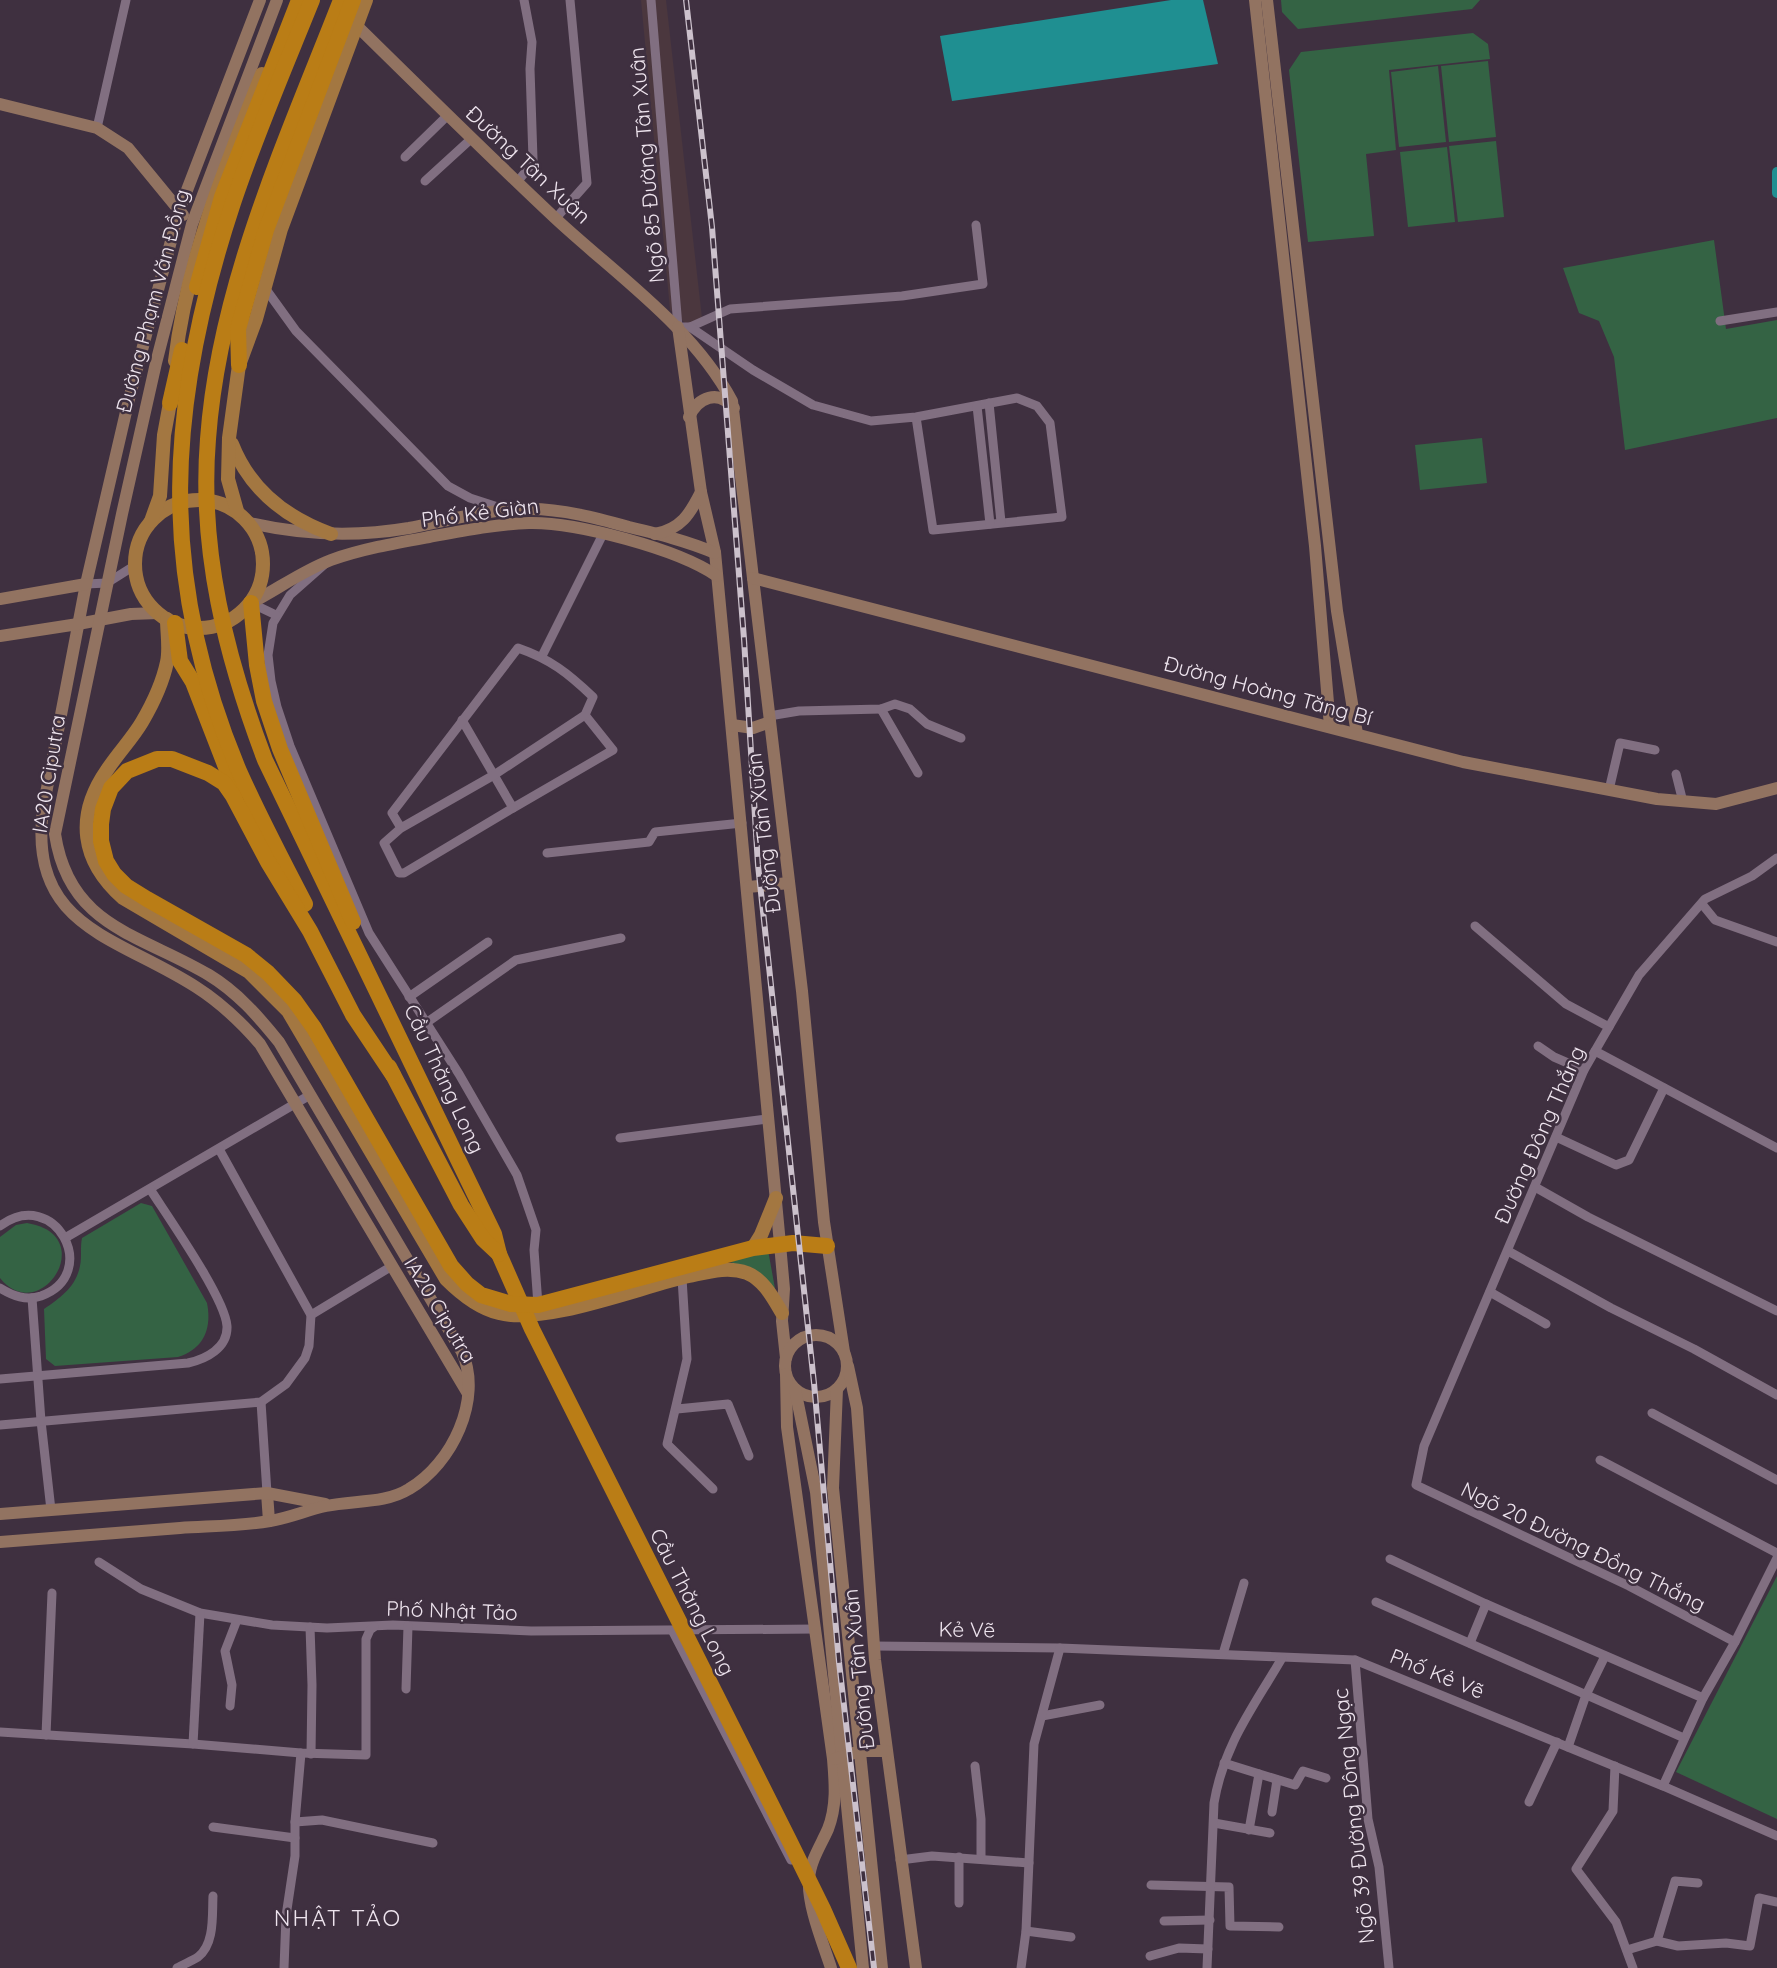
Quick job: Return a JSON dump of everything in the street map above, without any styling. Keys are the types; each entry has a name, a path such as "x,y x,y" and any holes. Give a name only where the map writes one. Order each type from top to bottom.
{"highway":[{"path":"170,403 204,257 222,197 299,0"},
{"path":"310,0 230,212 192,351 183,410 179,477 180,524 185,576 195,632 206,674 239,771 393,1075"},
{"path":"341,0 273,176 241,271 223,341 208,439 208,524 219,608 237,682 265,760 330,897 383,999"},
{"path":"239,365 238,329 266,230 351,0"},
{"path":"251,603 257,665 264,701 280,749 383,999"},
{"path":"167,618 180,661 196,690 246,818"},
{"path":"393,1075 353,1014 310,931 223,783 208,773 172,760 157,760 127,771 111,788 103,808 101,841 106,860 114,874 127,886 246,955 294,1000 314,1027 438,1246 467,1284 481,1295 511,1304 538,1305 753,1248 804,1242 827,1246"},
{"name":"Cầu Thăng Long","path":"383,999 494,1234 499,1254 532,1329 812,1886 849,1968"},
{"name":"Cầu Thăng Long","path":"393,1075 461,1205 482,1239 499,1254"}],"main road":[{"name":"Đường Phạm Văn Đồng","path":"151,521 160,496 164,435 181,316 204,230 215,194 291,0"},
{"name":"Đường Phạm Văn Đồng","path":"170,403 189,352 230,200 310,0"},
{"path":"239,365 233,331 260,234 351,0"},
{"path":"237,511 228,479 229,438 239,365 265,288 281,229 366,0"},
{"path":"229,438 244,470 256,486 294,518 331,534"},
{"path":"197,499 237,511 250,523 261,542 265,563 261,584 251,603 237,616 221,625 202,628 167,618 147,602 141,592 134,566 140,537 151,521 172,506 197,499"},
{"path":"167,618 168,660 163,676 143,721 94,791 87,829 89,849 106,883 141,909 248,972 288,1011 306,1037 446,1279 468,1299 498,1313 514,1316 536,1315 682,1278 732,1270 748,1274 763,1285 782,1313"},
{"path":"753,1248 776,1198"}],"street":[{"path":"97,128 125,0"},
{"name":"Đường Phạm Văn Đồng","path":"78,624 129,399 179,211 260,0"},
{"name":"Đường Phạm Văn Đồng","path":"98,621 156,363 192,224 277,0"},
{"path":"517,181 533,159 530,69 532,42 524,0"},
{"path":"556,218 587,183 570,0"},
{"name":"Ngõ 85 Đường Tân Xuân","path":"651,0 684,327"},
{"path":"1255,0 1320,587 1330,727"},
{"path":"1267,0 1338,611 1357,734"},
{"name":"Đường Tân Xuân","path":"356,25 447,116 556,218 684,327 728,394 734,408 789,883 827,1246 844,1352"},
{"path":"0,104 97,128 128,148 192,224"},
{"path":"405,157 447,116"},
{"path":"425,181 471,139"},
{"path":"684,327 730,309 902,296 983,284 976,225"},
{"path":"265,288 296,331 448,486 470,498 507,510"},
{"path":"1720,321 1777,312"},
{"path":"684,327 813,405 871,421 916,417 1017,398 1037,406 1050,423 1062,517 933,530 916,417"},
{"name":"Đường Tân Xuân","path":"684,327 689,417 701,492 715,553 742,823 784,1289 782,1313 786,1357"},
{"path":"689,417 698,403 709,398 724,399 734,408"},
{"path":"989,403 1001,522"},
{"path":"977,406 990,524"},
{"path":"655,534 669,531 683,522 701,492"},
{"name":"Phố Kẻ Giàn","path":"250,523 289,531 363,533 408,528 507,510 551,510 655,534 715,553"},
{"path":"475,515 477,529"},
{"name":"Phố Kẻ Giàn","path":"251,603 328,561 386,545 528,523 603,534 679,556 717,576"},
{"path":"542,656 603,534"},
{"path":"328,561 290,595 276,615 268,655 271,681 290,746 369,933 485,1116 517,1175 536,1230 534,1250 538,1305"},
{"path":"0,599 86,584 107,583 134,566"},
{"name":"Đường Hoàng Tăng Bí","path":"752,578 1463,762 1683,802 1716,804 1777,788"},
{"path":"251,603 276,615"},
{"path":"0,636 131,614 167,618"},
{"name":"IA20 Ciputra","path":"98,621 55,834 63,868 72,888 99,916 209,975 243,1001 279,1042 462,1352 468,1365 467,1392"},
{"name":"IA20 Ciputra","path":"78,624 40,833 41,852 52,886 73,916 90,930 194,985 228,1011 260,1044 467,1392"},
{"path":"401,828 392,813 518,648 542,656 566,671 593,696 585,715 494,775 401,828 384,843 399,873 404,873 612,750 585,715"},
{"path":"732,725 753,728 770,719 812,710 881,709 895,704 910,709 927,724 961,738"},
{"path":"881,709 918,773"},
{"path":"461,720 513,808"},
{"path":"1609,790 1620,743 1655,750"},
{"path":"1676,774 1683,802"},
{"path":"547,853 649,842 655,832 742,823"},
{"name":"Đường Đông Thắng","path":"1416,1485 1424,1446 1584,1070 1639,975 1705,899 1752,876 1777,858"},
{"path":"748,887 789,883"},
{"path":"1702,904 1715,920 1777,942"},
{"path":"1475,926 1566,1004 1609,1027"},
{"path":"426,1023 516,960 621,938"},
{"path":"409,997 488,942"},
{"path":"1538,1045 1554,1057 1584,1070"},
{"path":"1595,1051 1777,1148"},
{"path":"1556,1138 1616,1166 1629,1160 1664,1088"},
{"path":"65,1238 310,1095"},
{"path":"620,1138 767,1119"},
{"path":"0,1424 261,1402 286,1384 305,1358 309,1346 311,1315 219,1149"},
{"path":"1535,1187 1588,1217 1777,1311"},
{"path":"0,1379 188,1363 203,1360 222,1344 227,1328 218,1299 150,1189"},
{"path":"0,1226 14,1217 42,1217 55,1224 65,1238 70,1261 59,1285 49,1293 32,1298 10,1295 0,1288"},
{"path":"1508,1251 1777,1395"},
{"path":"311,1315 392,1266"},
{"path":"682,1278 687,1359 667,1444 713,1489"},
{"path":"1490,1292 1546,1324"},
{"path":"32,1298 51,1510"},
{"path":"809,1336 833,1339 844,1352 848,1366 845,1379 838,1389 824,1396 816,1398 801,1394 786,1374 786,1357 794,1343 809,1336"},
{"name":"Đường Tân Xuân","path":"848,1366 857,1408 874,1646 916,1968"},
{"name":"Đường Tân Xuân","path":"786,1374 788,1427 833,1759 833,1811 811,1864 809,1879 813,1908 831,1968"},
{"path":"795,1389 816,1492 863,1968"},
{"path":"838,1389 833,1488 882,1968"},
{"path":"0,1542 269,1521 328,1505 380,1499 408,1490 443,1458 461,1427 467,1392"},
{"path":"261,1402 269,1521"},
{"path":"677,1409 728,1404 748,1456"},
{"path":"1652,1413 1777,1480"},
{"path":"1600,1461 1777,1555 1735,1642 1703,1698 1663,1786"},
{"name":"Ngõ 20 Đường Đồng Thắng","path":"1416,1485 1629,1586 1735,1642"},
{"path":"0,1514 267,1493 328,1505"},
{"path":"1390,1559 1486,1604 1703,1698"},
{"path":"99,1562 141,1589 200,1613 310,1628 374,1627"},
{"path":"1223,1654 1244,1583"},
{"path":"46,1735 52,1593"},
{"path":"1376,1602 1684,1738"},
{"path":"1470,1643 1486,1604"},
{"path":"193,1744 200,1613"},
{"path":"230,1706 232,1685 225,1651 237,1620"},
{"path":"406,1689 408,1626"},
{"name":"Phố Nhật Tảo","path":"0,1732 311,1754 366,1755 366,1639 374,1627 673,1632 816,1629"},
{"path":"310,1628 311,1754"},
{"path":"673,1632 786,1852 809,1879"},
{"name":"Kẻ Vẽ","path":"874,1646 1060,1648"},
{"path":"1021,1968 1026,1931 1034,1744 1060,1648"},
{"name":"Phố Kẻ Vẽ","path":"1060,1648 1355,1660 1663,1786 1777,1836"},
{"path":"1569,1747 1586,1695 1605,1656"},
{"path":"1207,1968 1214,1803 1219,1777 1233,1738 1282,1658"},
{"name":"Ngõ 39 Đường Đông Ngạc","path":"1355,1660 1368,1819 1379,1867 1389,1968"},
{"path":"1042,1716 1100,1705"},
{"path":"831,1741 859,1742 884,1734"},
{"path":"1529,1802 1556,1742"},
{"path":"833,1759 860,1751 886,1751"},
{"path":"284,1968 286,1916 295,1856 300,1753"},
{"path":"1224,1763 1295,1785 1303,1771 1326,1778"},
{"path":"975,1766 981,1819 981,1858"},
{"path":"1615,1766 1613,1811 1576,1868 1616,1922 1633,1968"},
{"path":"1249,1830 1259,1774"},
{"path":"1272,1812 1278,1780"},
{"path":"295,1822 322,1820 433,1843"},
{"path":"1214,1823 1270,1833"},
{"path":"213,1827 295,1838"},
{"path":"900,1860 932,1856 1029,1863"},
{"path":"959,1857 959,1903"},
{"path":"1657,1941 1675,1881 1698,1882"},
{"path":"1151,1885 1229,1887 1230,1926 1279,1927"},
{"path":"177,1968 205,1950 210,1934 212,1896"},
{"path":"1627,1950 1657,1941 1678,1946 1726,1942 1750,1946 1759,1898 1777,1902"},
{"path":"1164,1920 1210,1920"},
{"path":"1026,1931 1071,1937"},
{"path":"1150,1956 1179,1948 1208,1949"}],"shaded area":[{"path":"641,0 666,0 702,318 690,327 670,310"},
{"path":"1171,0 1203,0 1218,64 952,101 940,36"},
{"path":"1281,0 1480,0 1472,9 1298,29 1282,12"},
{"path":"1473,33 1488,44 1490,59 1389,70 1396,150 1366,154 1374,236 1308,242 1289,70 1301,52"},
{"path":"1488,61 1496,137 1449,142 1441,66"},
{"path":"1438,66 1446,142 1399,147 1391,72"},
{"path":"1496,141 1504,217 1458,222 1449,146"},
{"path":"1447,147 1455,222 1408,227 1400,152"},
{"path":"1714,240 1726,329 1777,320 1777,418 1625,450 1614,357 1599,321 1579,313 1563,268"},
{"path":"1482,438 1487,483 1420,490 1415,445"},
{"path":"141,1203 152,1206 207,1303 208,1321 204,1336 194,1349 178,1357 55,1366 46,1359 44,1309 61,1296 75,1280 81,1263 82,1238"},
{"path":"27,1223 49,1231 60,1244 62,1259 56,1274 46,1286 32,1292 16,1290 0,1278 0,1237 16,1225"},
{"path":"768,1250 776,1294 755,1270 730,1262"},
{"path":"1777,1576 1777,1819 1676,1772"}],"waterway":[{"path":"1777,172 1777,193"}],"railway":[{"path":"686,0 712,227 744,639 758,865 814,1383 839,1662 874,1968"}],"district":[{"name":"NHẬT TẢO","path":"338,1918"}]}
